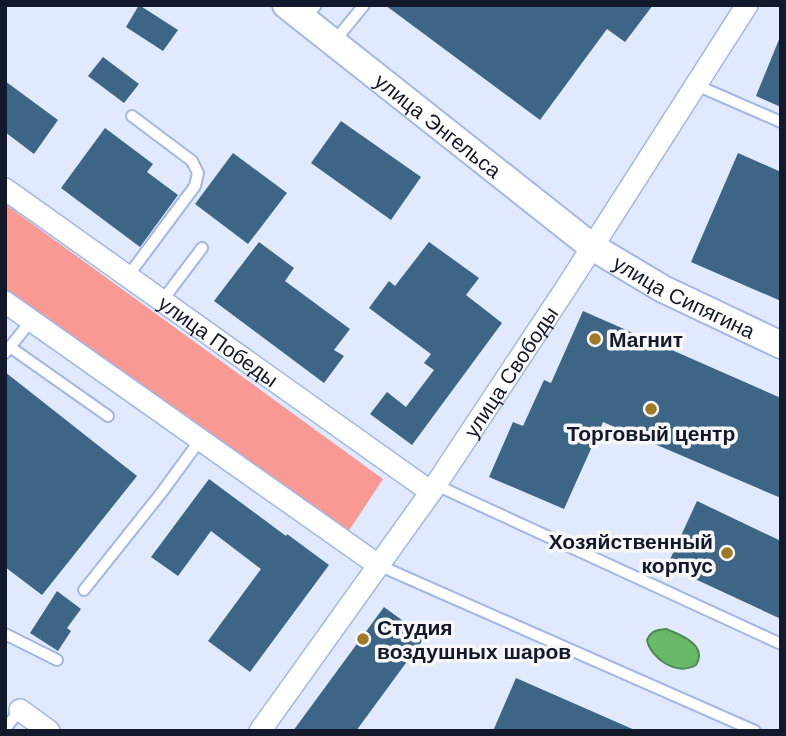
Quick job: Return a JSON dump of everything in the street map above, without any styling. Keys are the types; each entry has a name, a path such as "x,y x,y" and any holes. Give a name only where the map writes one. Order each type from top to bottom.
{"street":[{"name":"улица Свободы","path":"260,731 434,489 747,5"},
{"name":"улица Энгельса","path":"302,10 334,43 591,246"},
{"name":"улица Победы","path":"5,189 434,489"},
{"name":"улица Сипягина","path":"591,246 663,289 781,345"},
{"path":"5,302 378,565"},
{"path":"20,710 49,731"}],"lane":[{"path":"334,43 364,5"},
{"path":"696,85 781,122"},
{"path":"128,276 195,186 198,173 192,161 132,116"},
{"path":"162,301 202,248"},
{"path":"31,321 8,350 108,416"},
{"path":"84,590 200,440"},
{"path":"434,489 781,644"},
{"path":"378,565 755,731"},
{"path":"5,634 57,660"},
{"path":"5,729 20,710"}],"shaded area":[{"path":"5,204 383,479 348,532 5,289"},
{"path":"666,629 696,646 699,658 696,665 689,668 673,667 659,659 649,647 647,640 650,635"}],"building":[{"path":"139,5 178,30 163,51 126,27"},
{"path":"385,5 653,5 625,42 607,29 540,120"},
{"path":"781,37 781,107 756,96"},
{"path":"103,57 139,84 124,103 88,76"},
{"path":"5,81 58,120 34,154 5,132"},
{"path":"341,121 421,177 391,220 311,163"},
{"path":"105,128 153,164 147,172 178,195 140,247 61,188"},
{"path":"233,153 287,193 248,244 195,204"},
{"path":"738,153 781,172 781,301 691,262"},
{"path":"259,242 294,268 285,281 350,329 334,350 344,356 324,383 214,301"},
{"path":"429,242 479,278 466,295 502,323 412,445 370,414 387,392 406,407 434,370 424,363 431,354 369,308 389,281 395,286"},
{"name":"Торговый центр","path":"583,311 781,398 781,498 603,422 564,509 489,477 513,422 523,426 544,380 551,383"},
{"path":"5,372 137,476 42,595 5,567"},
{"path":"209,479 329,565 250,672 208,641 261,569 211,531 178,576 151,557"},
{"name":"Хозяйственный корпус","path":"697,501 781,541 781,619 667,566"},
{"path":"57,591 81,609 67,628 71,631 58,651 30,633"},
{"path":"384,607 425,637 356,731 293,731"},
{"path":"516,678 637,731 493,731"}],"place":[{"name":"Магнит","path":"595,339"},
{"name":"Торговый центр","path":"651,409"},
{"name":"Хозяйственный корпус","path":"727,553"},
{"name":"Студия воздушных шаров","path":"363,639"}]}
